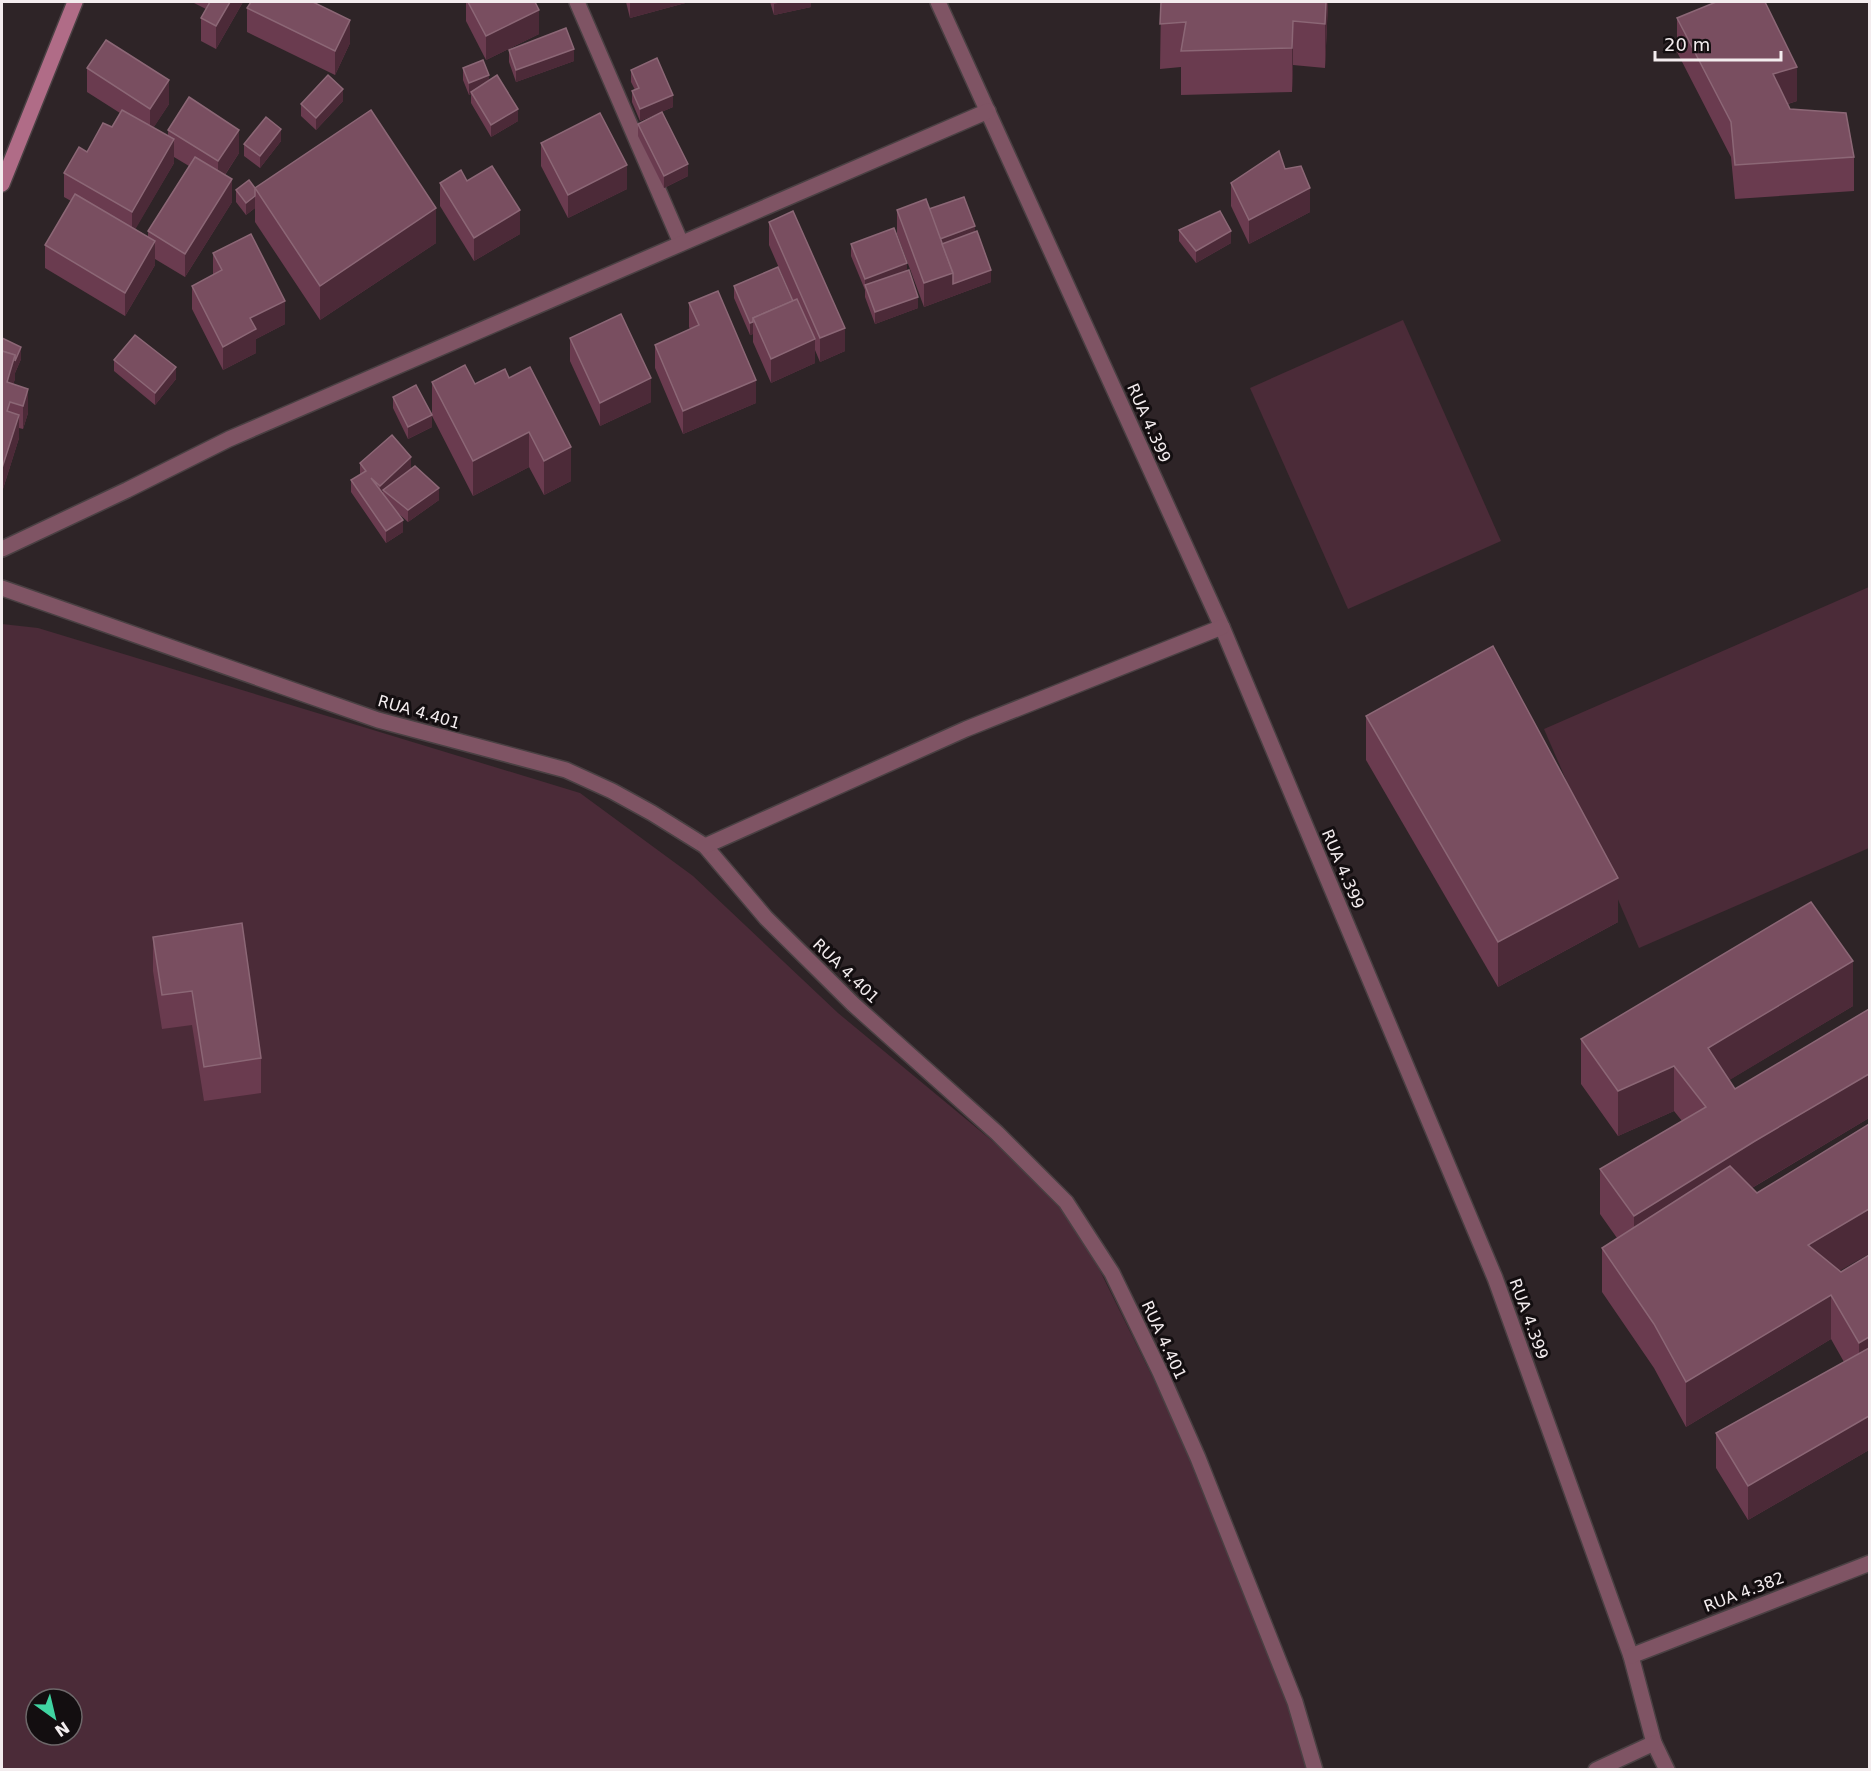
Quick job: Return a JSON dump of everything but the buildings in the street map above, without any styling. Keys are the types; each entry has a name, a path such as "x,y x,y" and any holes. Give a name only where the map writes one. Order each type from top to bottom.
{"main road":[{"path":"2,184 75,2"}],"street":[{"path":"577,2 681,243"},
{"name":"RUA 4.399","path":"938,2 1222,627 1495,1278 1631,1656 1654,1743 1667,1770"},
{"path":"2,549 229,439 988,111"},
{"name":"RUA 4.401","path":"2,588 378,720 566,770 612,791 705,846 766,918 853,1004 997,1133 1066,1202 1112,1273 1160,1372 1206,1479 1295,1702 1315,1770"},
{"path":"705,846 966,729 1222,627"},
{"name":"RUA 4.382","path":"1631,1656 1869,1563"},
{"path":"1596,1770 1654,1743"}],"shaded area":[{"path":"1403,320 1501,541 1348,609 1250,388"},
{"path":"1869,587 1869,848 1639,948 1544,729"},
{"path":"2,624 38,628 580,793 693,876 838,1013 1066,1202 1223,1520 1310,1769 2,1770"}]}
